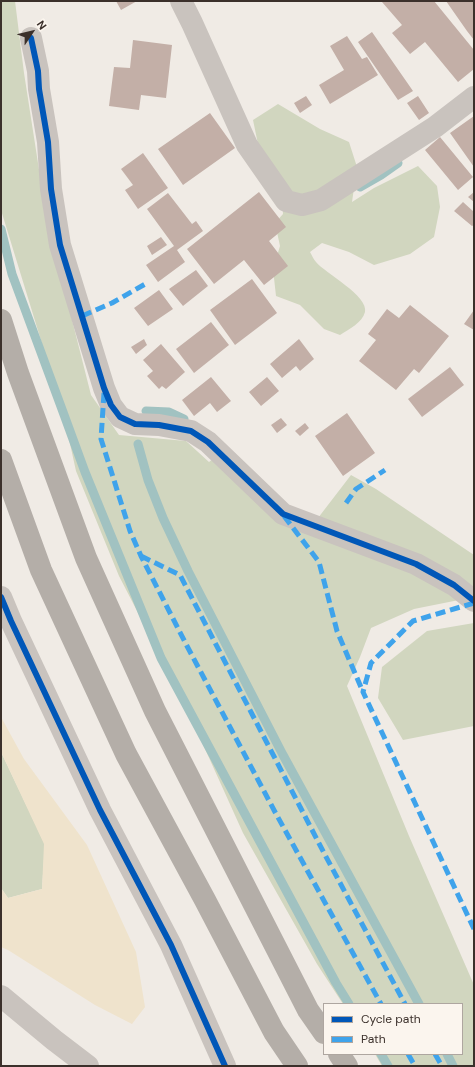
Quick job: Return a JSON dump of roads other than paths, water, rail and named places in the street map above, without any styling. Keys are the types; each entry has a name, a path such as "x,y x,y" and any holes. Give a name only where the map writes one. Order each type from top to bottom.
{"highway":[{"path":"1,320 18,373 86,558 159,718 308,1010 323,1032"},
{"path":"1,460 41,570 126,754 274,1032 297,1066"},
{"path":"340,1055 347,1066"}],"street":[{"path":"181,1 247,145 286,201 302,205 321,200 435,127 474,97"},
{"path":"31,38 38,71 39,89 48,142 51,189 60,245 104,388 111,405 120,418 135,424 159,424 191,431 208,442 283,514 416,564 454,585 474,601"},
{"path":"1,597 100,810 171,945 225,1066"},
{"path":"1,996 88,1066"}],"waterway":[{"path":"360,187 398,163"},
{"path":"1,229 12,274 85,472 161,658 336,983 348,1003"},
{"path":"146,411 169,412 184,419"},
{"path":"138,444 148,480 163,518 188,571 283,755 418,1003"},
{"path":"382,1055 388,1066"},
{"path":"448,1055 453,1066"}]}
